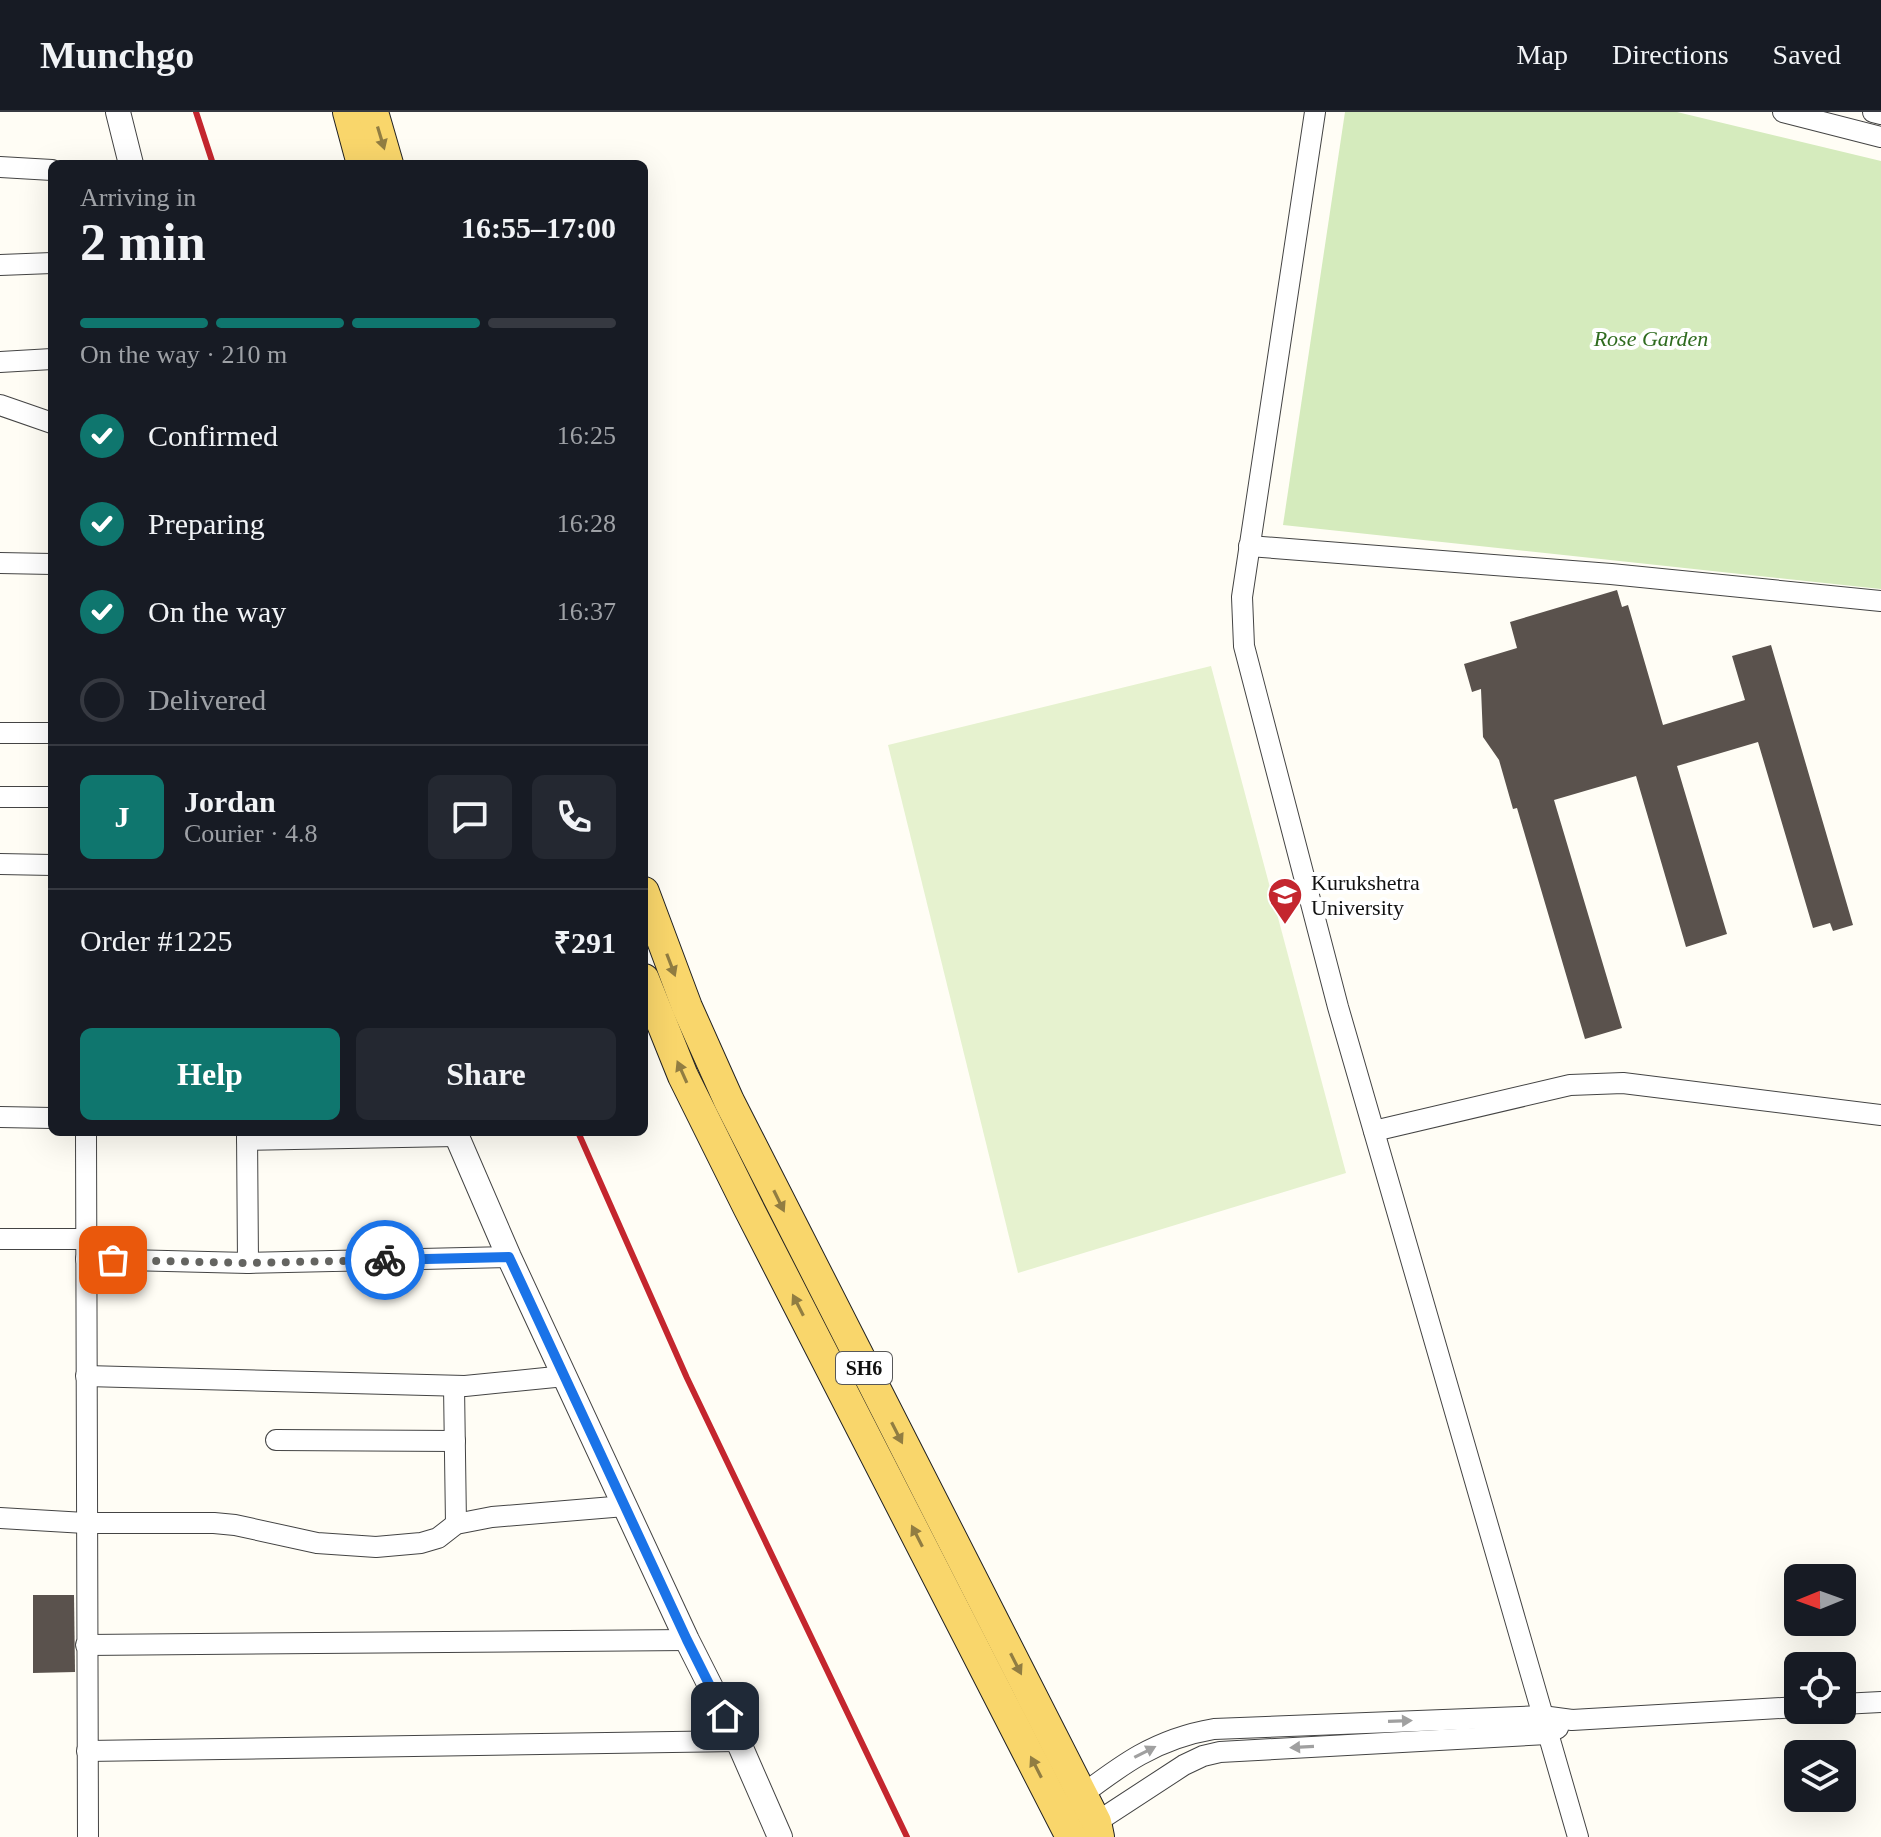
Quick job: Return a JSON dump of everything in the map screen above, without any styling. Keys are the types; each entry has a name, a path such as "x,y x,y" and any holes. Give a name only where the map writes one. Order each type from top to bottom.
{"main road":[{"path":"348,112 361,160"},
{"path":"373,112 387,160"},
{"name":"SH6","path":"648,903 687,1007 729,1101 1083,1794 1080,1829"},
{"name":"SH6","path":"648,989 683,1076 748,1207 1080,1829"}],"street":[{"path":"118,112 130,160"},
{"path":"1315,112 1242,597 1244,646 1338,1007 1578,1837"},
{"path":"1783,112 1881,137"},
{"path":"1873,112 1881,114"},
{"path":"0,167 48,170"},
{"path":"0,265 48,263"},
{"path":"0,362 48,359"},
{"path":"0,405 48,422"},
{"path":"1249,546 1611,574 1881,601"},
{"path":"0,563 48,564"},
{"path":"0,733 48,733"},
{"path":"0,797 48,797"},
{"path":"0,864 48,865"},
{"path":"1374,1131 1570,1085 1623,1083 1881,1115"},
{"path":"0,1117 48,1118"},
{"path":"86,1136 88,1837"},
{"path":"247,1136 248,1263"},
{"path":"456,1136 509,1257 687,1640 738,1741 780,1837"},
{"path":"0,1239 248,1263 509,1257"},
{"path":"86,1376 454,1386 565,1376"},
{"path":"454,1386 456,1524"},
{"path":"276,1440 455,1441"},
{"path":"0,1518 85,1523 225,1524 317,1543 376,1547 405,1546 438,1538 456,1524 520,1513 625,1506"},
{"path":"86,1645 687,1640"},
{"path":"1856,1703 1881,1702"},
{"path":"1080,1829 1184,1765 1220,1752 1545,1725 1572,1720 1784,1708"},
{"path":"1083,1794 1139,1754 1185,1734 1214,1729 1545,1725"},
{"path":"87,1751 738,1741"}],"green space":[{"name":"Rose Garden","path":"1345,112 1677,112 1881,161 1881,589 1283,525"},
{"path":"1211,666 1346,1173 1018,1273 888,745"}],"building":[{"path":"1617,590 1622,607 1628,605 1663,725 1745,700 1732,656 1771,645 1853,925 1833,931 1830,923 1813,928 1758,742 1677,766 1727,934 1686,947 1636,776 1554,800 1622,1028 1585,1039 1517,808 1513,809 1499,760 1483,737 1481,689 1472,692 1464,664 1517,648 1510,622"},
{"path":"33,1595 74,1595 75,1672 33,1673"}],"railway":[{"path":"196,112 212,160"},
{"path":"580,1136 687,1378 907,1837"}],"way so far":[{"path":"113,1260 248,1263 385,1260"}],"place":[{"name":"Kurukshetra University","path":"1285,926"}],"route":[{"path":"385,1260 509,1257 725,1716"}]}
